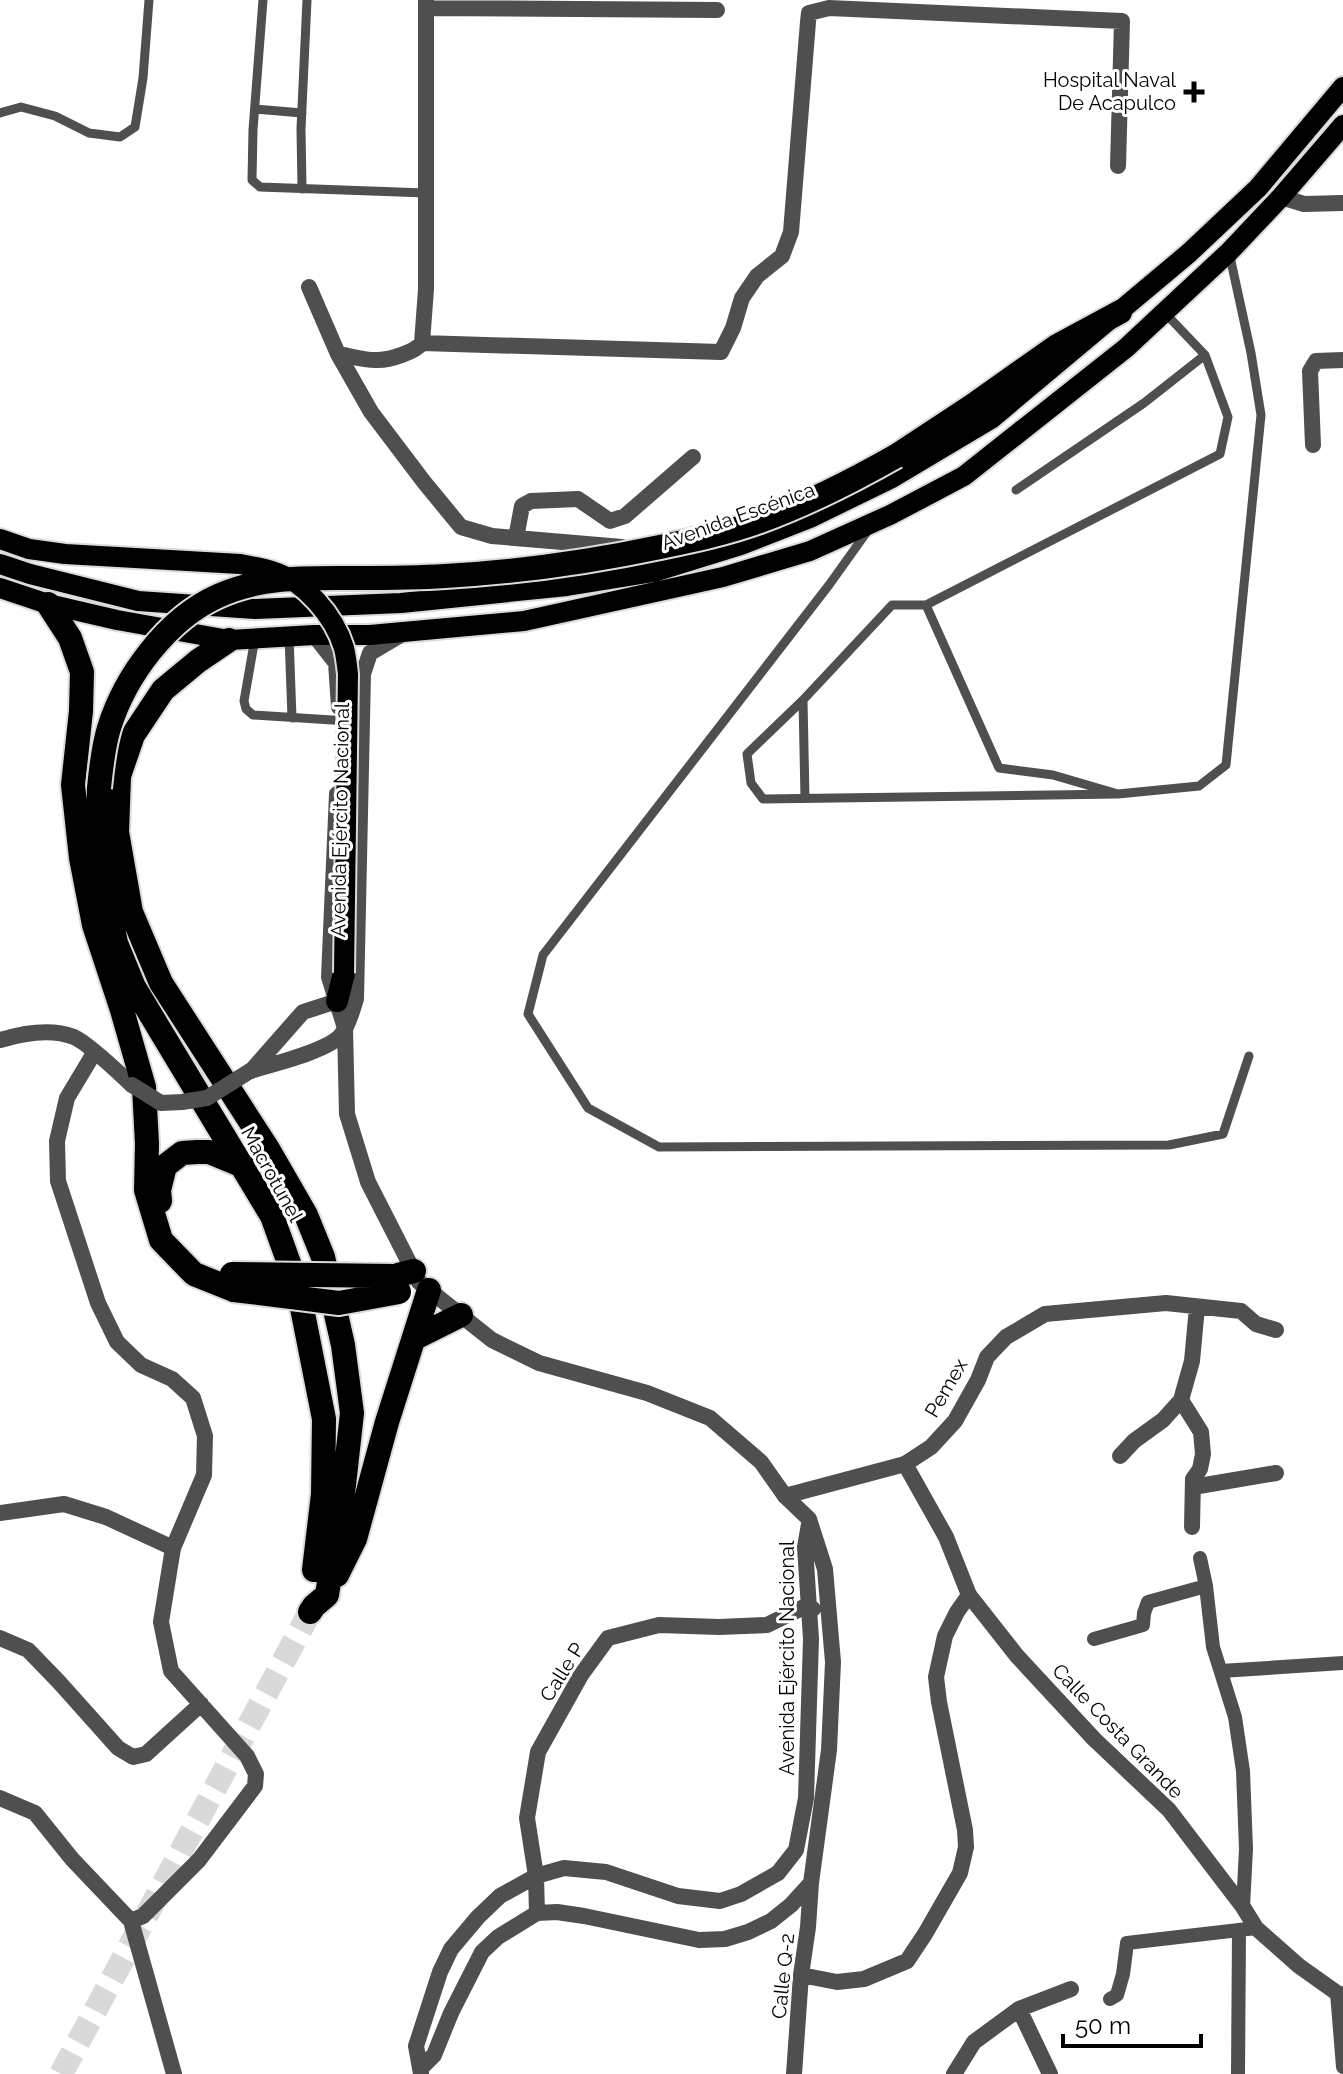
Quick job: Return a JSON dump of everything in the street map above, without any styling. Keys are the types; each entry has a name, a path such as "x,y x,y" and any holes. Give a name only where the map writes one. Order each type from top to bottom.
{"highway":[{"name":"Macrotunel","path":"317,1605 312,1587 323,1494 324,1419 298,1288 272,1216 134,987 116,943 97,851 99,788 109,729 135,672 156,645 199,607 236,589 271,580 445,576 515,570 645,550 715,536 758,522 853,480 896,456 1057,346 1120,312"},
{"path":"48,604 70,638 82,672 73,785 81,858 94,925 144,1087 146,1190 161,1240 194,1274 339,1303 411,1282 415,1338 387,1422 355,1539 317,1605"},
{"path":"229,640 163,690 133,735 119,776 117,832 131,912 161,983 268,1149 306,1215 323,1257 343,1345 352,1413 344,1485 317,1605"},
{"path":"94,925 116,943"},
{"path":"337,1001 344,973"},
{"path":"122,1010 134,987"},
{"path":"233,1282 190,1254 163,1225 159,1190 165,1166 182,1153 209,1152 243,1166"},
{"path":"415,1338 461,1315"}],"main road":[{"name":"Avenida Escénica","path":"0,564 138,601 255,609 401,603 567,586 654,572 726,550 810,518 904,471 991,419 1189,253 1258,188 1343,87"},
{"path":"0,588 48,604 117,620 229,640 370,635 524,621 723,577 810,551 873,523 964,476 1126,348 1229,252 1343,125"},
{"path":"0,539 29,549 65,554 240,564 272,571 306,591 320,606 343,647 348,674 344,973"}],"street":[{"path":"338,354 378,360 405,354 422,343 426,289 426,4 717,10"},
{"path":"422,343 721,352 733,328 742,298 757,276 782,256 791,232 809,13 829,4 1122,21 1118,166"},
{"path":"1281,197 1304,204 1343,203"},
{"path":"309,287 338,354 383,430 461,527 492,536 646,548 702,542 726,550"},
{"path":"1313,445 1310,371 1316,361 1343,360"},
{"path":"516,538 522,506 531,501 578,499 610,521 625,516 693,457"},
{"name":"Avenida Ejército Nacional","path":"345,1028 356,999 363,674 370,653 405,632"},
{"name":"Avenida Ejército Nacional","path":"314,635 336,663 340,721 329,977 345,1028 347,1114 368,1182 411,1282 492,1340 539,1363 647,1393 710,1418 761,1462 785,1496 809,1519 825,1569 833,1662 829,1750 811,1883"},
{"path":"250,1071 303,1012 337,1001"},
{"path":"0,1040 50,1032 75,1038 132,1085 161,1103 207,1098 250,1071 324,1047 338,1039 345,1028"},
{"path":"94,1053 67,1098 57,1141 58,1181 98,1303 117,1342 141,1365 172,1379 193,1398 205,1436 204,1475 173,1548 161,1622 171,1671 247,1756 256,1774 255,1786 199,1860 143,1916 131,1921"},
{"name":"Pemex","path":"785,1496 905,1464 931,1447 955,1421 987,1357 1006,1337 1045,1314 1166,1303 1241,1311 1256,1324 1276,1330"},
{"path":"1120,1456 1134,1441 1163,1420 1181,1400 1192,1361 1197,1307"},
{"path":"1181,1400 1201,1432 1203,1454 1200,1469 1193,1479 1192,1527"},
{"name":"Calle Costa Grande","path":"905,1464 946,1537 969,1595 1027,1667 1094,1739 1169,1810 1256,1928 1299,1966 1340,1994"},
{"path":"1193,1487 1276,1473"},
{"path":"0,1513 64,1504 106,1517 173,1548"},
{"name":"Avenida Ejército Nacional","path":"421,2071 416,2046 440,1972 451,1949 500,1896 536,1876 564,1868 606,1872 678,1896 720,1901 741,1894 778,1873 796,1850 806,1798 811,1639 805,1547 809,1519"},
{"path":"1200,1558 1213,1647 1235,1717 1243,1771 1246,1849 1243,1907"},
{"path":"1094,1639 1143,1625 1148,1602 1206,1586"},
{"path":"801,1975 837,1982 864,1979 907,1961 960,1873 966,1847 965,1830 936,1677 945,1636 969,1595"},
{"path":"808,1605 831,1626"},
{"name":"Calle P","path":"537,1913 536,1876 527,1818 538,1752 581,1675 608,1638 659,1625 767,1625 808,1605"},
{"path":"0,1638 28,1650 118,1748 133,1757 146,1754 201,1704"},
{"path":"1221,1671 1343,1663"},
{"path":"0,1798 35,1813 72,1859 131,1921 174,2074"},
{"path":"537,1913 584,1916 699,1940 725,1939 771,1921 811,1883"},
{"name":"Calle Q-2","path":"794,2074 811,1883"},
{"name":"Avenida Ejército Nacional","path":"421,2071 434,2055 482,1952 498,1937 537,1913"},
{"path":"1110,1999 1117,1995 1127,1943 1256,1928"},
{"path":"1238,2074 1239,1931"},
{"path":"954,2074 974,2042 1019,2009 1071,1989"},
{"path":"1340,1994 1343,2067"},
{"path":"1019,2009 1050,2074"}],"lane":[{"path":"0,113 21,107 55,116 89,133 120,137 135,127 143,78 149,0"},
{"path":"263,0 252,180 260,187 426,193"},
{"path":"302,189 307,0"},
{"path":"255,109 302,113"},
{"path":"1165,313 1205,355 1228,417 1220,454 926,605 892,605 803,700 747,754 751,783 763,799 1118,794 1199,786 1226,765 1261,415 1229,252"},
{"path":"1016,490 1144,403 1205,355"},
{"path":"873,523 829,585 543,955 528,1014 588,1108 659,1147 1169,1145 1223,1134 1249,1056"},
{"path":"926,605 999,768 1053,775 1118,794"},
{"path":"289,636 292,718"},
{"path":"255,638 244,701 246,709 253,715 362,721"},
{"path":"803,700 805,798"}],"tunnel":[{"path":"61,2074 310,1612"}],"place":[{"name":"Hospital Naval De Acapulco","path":"1194,92"}]}
